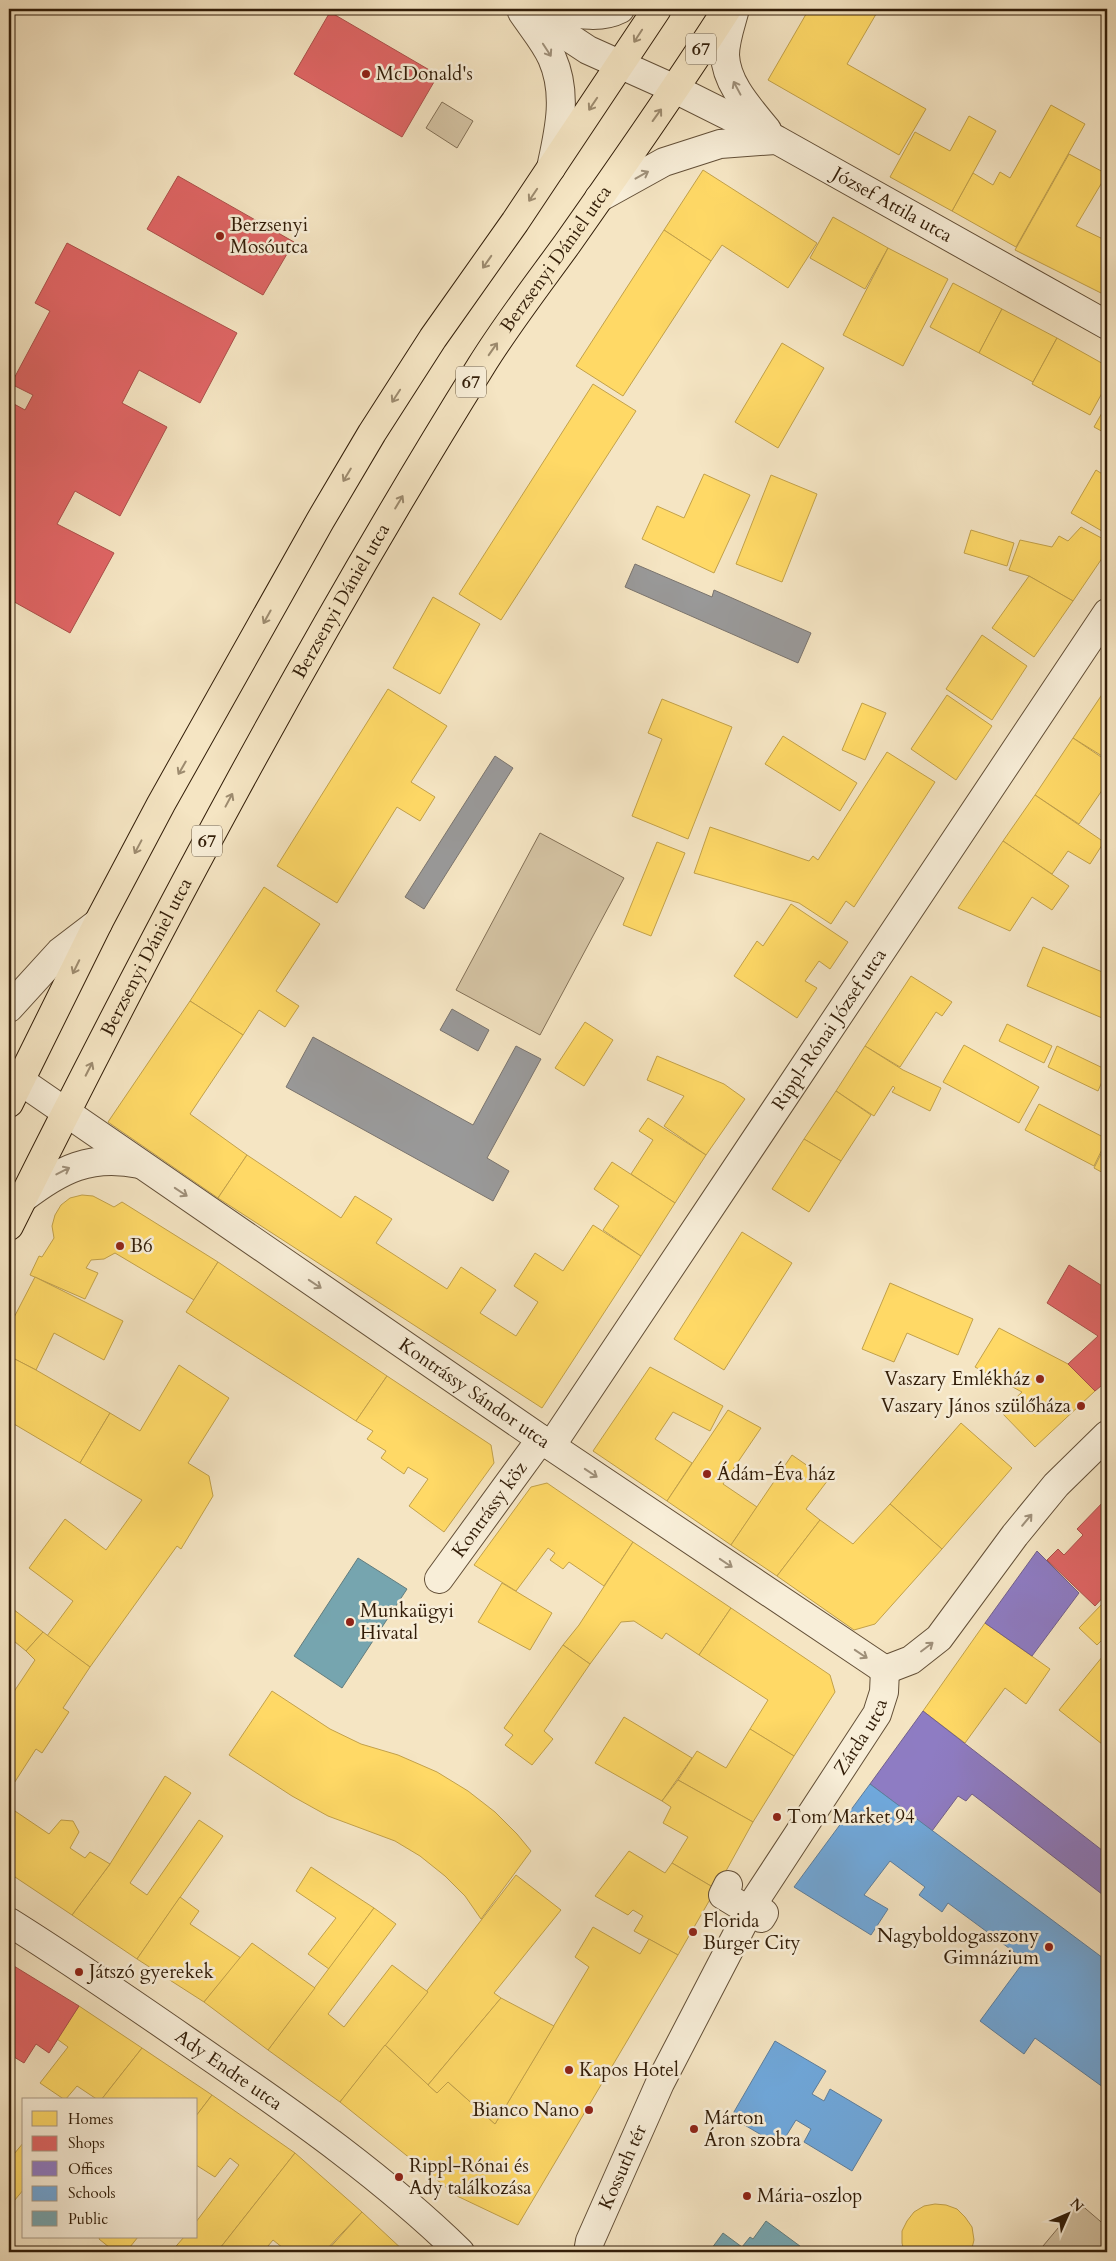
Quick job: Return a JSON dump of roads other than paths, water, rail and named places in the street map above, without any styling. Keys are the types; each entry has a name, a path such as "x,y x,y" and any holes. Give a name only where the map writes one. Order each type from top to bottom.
{"main road":[{"path":"13,1085 161,804 320,521 372,433 433,338 551,168 656,9"},
{"name":"Berzsenyi Dániel utca","path":"9,1226 155,937 252,757 355,574 483,362 675,90 727,9"}],"street":[{"path":"520,9 552,57 561,89 560,127 551,168"},
{"name":"József Attila utca","path":"526,9 588,50 776,140 1107,325"},
{"path":"551,9 581,15 612,13 620,9"},
{"path":"735,9 725,56 729,73 745,104 776,140"},
{"path":"599,198 664,162 720,144 776,140"},
{"name":"Rippl-Rónai József utca","path":"546,1443 1107,613"},
{"path":"9,1008 60,952 98,923"},
{"name":"Kontrássy Sándor utca","path":"13,1085 67,1112 141,1165 546,1443 884,1670"},
{"path":"22,1198 47,1180 70,1168 120,1160 141,1165"},
{"name":"Zárda utca","path":"660,2083 757,1908 877,1714 884,1692 884,1670 911,1660 939,1638 1021,1528 1056,1485 1107,1435"},
{"name":"Kontrássy köz","path":"438,1579 546,1443"},
{"path":"728,1885 723,1895 757,1908"},
{"name":"Ady Endre utca","path":"9,1922 95,1976 317,2131 439,2232 460,2252"},
{"name":"Kossuth tér","path":"588,2252 590,2241 660,2083"}],"place":[{"name":"McDonald's","path":"366,74"},
{"name":"Berzsenyi Mosóutca","path":"220,236"},
{"name":"B6","path":"120,1246"},
{"name":"Vaszary Emlékház","path":"1040,1379"},
{"name":"Vaszary János szülőháza","path":"1081,1406"},
{"name":"Ádám-Éva ház","path":"707,1474"},
{"name":"Munkaügyi Hivatal","path":"350,1622"},
{"name":"Tom Market 94","path":"777,1817"},
{"name":"Florida Burger City","path":"693,1932"},
{"name":"Nagyboldogasszony Gimnázium","path":"1049,1947"},
{"name":"Játszó gyerekek","path":"79,1972"},
{"name":"Kapos Hotel","path":"569,2070"},
{"name":"Bianco Nano","path":"589,2110"},
{"name":"Márton Áron szobra","path":"694,2129"},
{"name":"Rippl-Rónai és Ady találkozása","path":"399,2177"},
{"name":"Mária-oszlop","path":"747,2196"}]}
